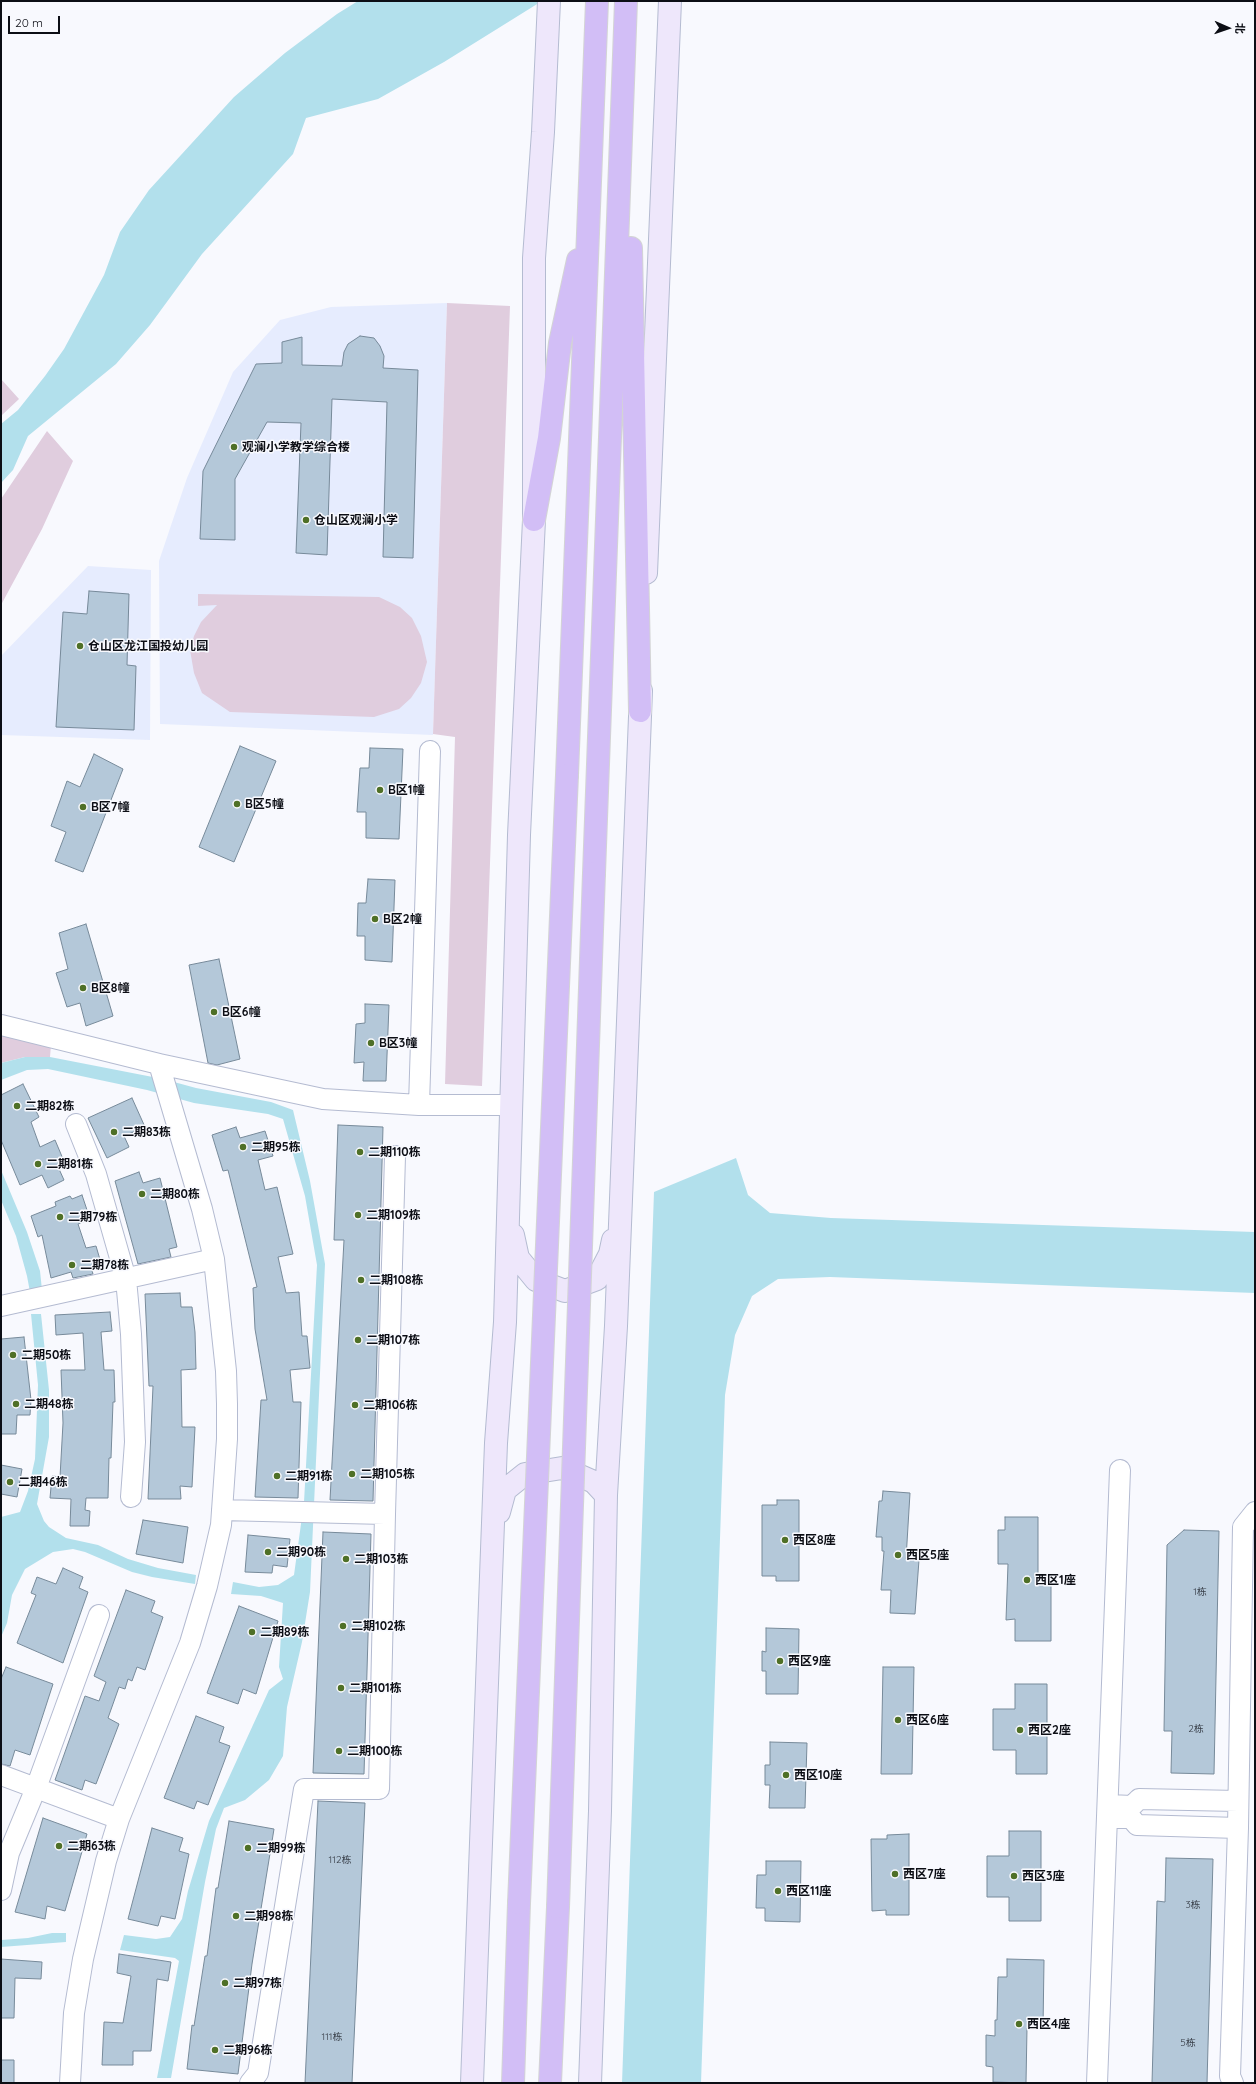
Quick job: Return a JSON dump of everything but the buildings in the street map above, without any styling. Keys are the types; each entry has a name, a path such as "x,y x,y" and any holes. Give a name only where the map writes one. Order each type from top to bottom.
{"highway":[{"path":"513,2083 519,1903 591,200 597,1"},
{"path":"627,1 633,447 640,711"},
{"path":"550,2083 558,1907 594,873 627,1"},
{"path":"534,520 549,438 560,342 591,200"}],"main road":[{"path":"590,2083 600,1818 606,1495 616,1326 619,1211 670,1"},
{"path":"472,2083 494,1531 496,1443 505,1322 519,835 534,520 534,258 543,132 549,3"},
{"path":"508,1208 518,1258 536,1280 565,1291 597,1279 610,1254 619,1211"},
{"path":"494,1531 505,1490 525,1474 562,1468 594,1482 606,1495"}],"street":[{"path":"419,1105 430,751"},
{"path":"1,1025 163,1079 323,1099 419,1105 511,1105"},
{"path":"70,2083 74,2013 83,1959 101,1882 119,1820 190,1643 207,1586 221,1525 227,1439 226,1391 214,1260 202,1209 163,1079"},
{"path":"76,1124 96,1174 126,1279 131,1334 135,1442 131,1497"},
{"path":"250,2083 258,2073 304,1788 379,1788 395,1156"},
{"path":"1,1306 214,1260"},
{"path":"1097,2083 1120,1470"},
{"path":"222,1510 385,1514"},
{"path":"1233,2083 1230,2076 1238,1828 1243,1526 1255,1512"},
{"path":"1,1890 9,1853 36,1788 99,1615"},
{"path":"1,1775 119,1820"},
{"path":"1108,1812 1132,1806 1139,1799 1238,1801"},
{"path":"1108,1812 1132,1818 1137,1825 1238,1828"}],"shaded area":[{"name":"仓山区观澜小学","path":"447,303 433,735 160,724 159,561 187,478 233,372 280,320 331,307"},
{"path":"447,303 510,306 482,1086 445,1084 455,737 433,734"},
{"path":"1,379 19,399 1,416"},
{"path":"47,431 73,461 42,529 1,605 1,499"},
{"name":"仓山区龙江国投幼儿园","path":"88,566 151,570 150,740 1,735 1,656"},
{"path":"198,594 379,597 400,607 412,618 421,636 427,662 421,683 411,698 399,709 374,717 230,712 202,693 194,673 190,650 194,636 201,622 217,605 198,606"},
{"path":"1,1030 51,1045 50,1057 25,1057 1,1063"}],"water":[{"path":"358,1 542,1 444,62 378,99 306,118 293,154 202,254 150,325 116,364 28,436 13,470 1,483 1,424 18,410 64,349 104,275 120,232 149,190 234,97 285,53 337,14"},
{"path":"25,1057 50,1057 163,1079 196,1088 271,1102 293,1110 310,1181 325,1264 310,1592 302,1642 287,1707 283,1756 269,1780 245,1800 224,1808 216,1829 205,1882 171,2078 157,2078 179,1961 175,1958 120,1950 124,1935 156,1939 170,1937 182,1919 188,1891 209,1821 269,1690 283,1679 279,1667 283,1603 261,1596 231,1594 233,1582 259,1587 278,1585 294,1575 304,1502 317,1265 305,1196 283,1119 268,1114 194,1103 147,1090 48,1069 27,1070 1,1080 1,1063"},
{"path":"736,1158 748,1195 770,1213 831,1218 1255,1232 1255,1293 830,1277 778,1279 752,1296 735,1335 725,1395 701,2083 622,2083 654,1192"},
{"path":"1,1170 27,1232 40,1271 42,1290 30,1292 16,1236 1,1200"},
{"path":"31,1314 41,1314 49,1390 49,1437 37,1504 44,1521 49,1527 66,1538 98,1545 128,1559 158,1568 196,1575 195,1584 132,1572 85,1552 73,1549 53,1552 25,1569 12,1595 7,1623 1,1637 1,1517 20,1512 28,1491 35,1459 38,1385"},
{"path":"52,1933 66,1933 66,1942 1,1947 1,1940 28,1938"}],"place":[{"name":"观澜小学教学综合楼","path":"234,447"},
{"name":"仓山区观澜小学","path":"306,520"},
{"name":"仓山区龙江国投幼儿园","path":"80,646"},
{"name":"B区1幢","path":"380,790"},
{"name":"B区5幢","path":"237,804"},
{"name":"B区7幢","path":"83,807"},
{"name":"B区2幢","path":"375,919"},
{"name":"B区8幢","path":"83,988"},
{"name":"B区6幢","path":"214,1012"},
{"name":"B区3幢","path":"371,1043"},
{"name":"二期82栋","path":"17,1106"},
{"name":"二期83栋","path":"114,1132"},
{"name":"二期95栋","path":"243,1147"},
{"name":"二期110栋","path":"360,1152"},
{"name":"二期81栋","path":"38,1164"},
{"name":"二期80栋","path":"142,1194"},
{"name":"二期109栋","path":"358,1215"},
{"name":"二期79栋","path":"60,1217"},
{"name":"二期78栋","path":"72,1265"},
{"name":"二期108栋","path":"361,1280"},
{"name":"二期107栋","path":"358,1340"},
{"name":"二期50栋","path":"13,1355"},
{"name":"二期48栋","path":"16,1404"},
{"name":"二期106栋","path":"355,1405"},
{"name":"二期105栋","path":"352,1474"},
{"name":"二期91栋","path":"277,1476"},
{"name":"二期46栋","path":"10,1482"},
{"name":"西区8座","path":"785,1540"},
{"name":"二期90栋","path":"268,1552"},
{"name":"西区5座","path":"898,1555"},
{"name":"二期103栋","path":"346,1559"},
{"name":"西区1座","path":"1027,1580"},
{"name":"二期102栋","path":"343,1626"},
{"name":"二期89栋","path":"252,1632"},
{"name":"西区9座","path":"780,1661"},
{"name":"二期101栋","path":"341,1688"},
{"name":"西区6座","path":"898,1720"},
{"name":"西区2座","path":"1020,1730"},
{"name":"二期100栋","path":"339,1751"},
{"name":"西区10座","path":"786,1775"},
{"name":"二期63栋","path":"59,1846"},
{"name":"二期99栋","path":"248,1848"},
{"name":"西区7座","path":"895,1874"},
{"name":"西区3座","path":"1014,1876"},
{"name":"西区11座","path":"778,1891"},
{"name":"二期98栋","path":"236,1916"},
{"name":"二期97栋","path":"225,1983"},
{"name":"西区4座","path":"1019,2024"},
{"name":"二期96栋","path":"215,2050"}]}
